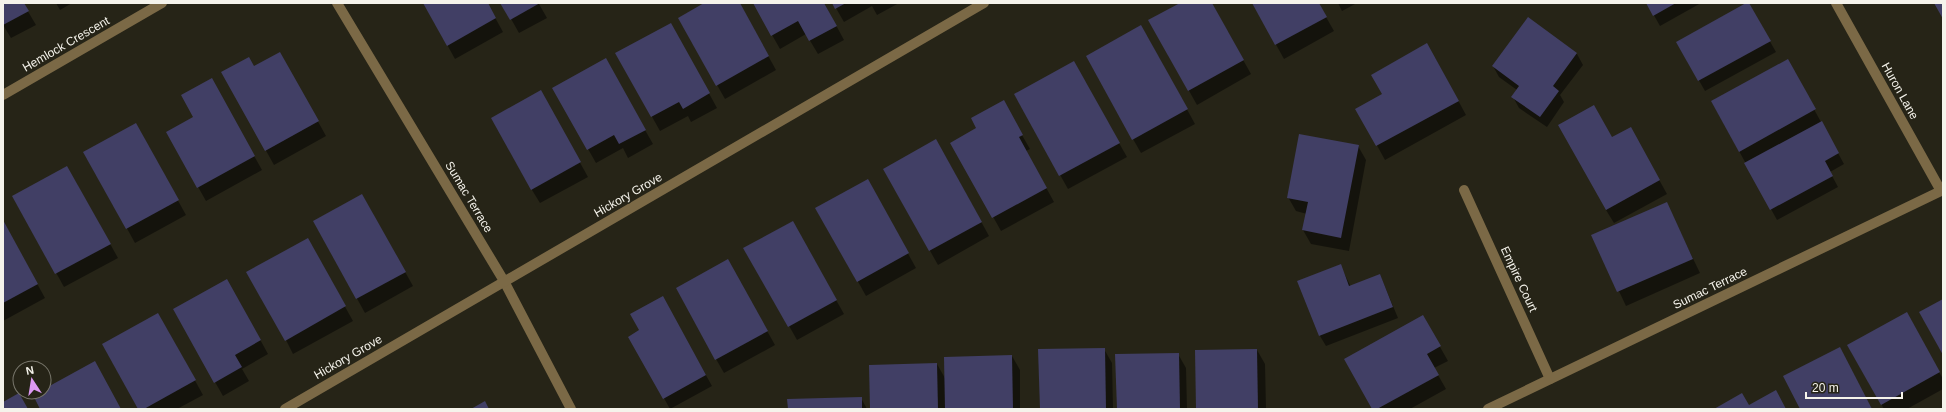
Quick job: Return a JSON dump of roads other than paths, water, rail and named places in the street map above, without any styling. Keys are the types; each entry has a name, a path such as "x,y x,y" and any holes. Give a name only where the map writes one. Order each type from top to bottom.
{"street":[{"name":"Hemlock Crescent","path":"3,95 162,3"},
{"name":"Sumac Terrace","path":"337,3 504,282 571,409"},
{"name":"Hickory Grove","path":"284,409 984,3"},
{"name":"Huron Lane","path":"1836,3 1942,190"},
{"name":"Empire Court","path":"1464,190 1550,379"},
{"name":"Sumac Terrace","path":"1488,409 1942,190"}]}
